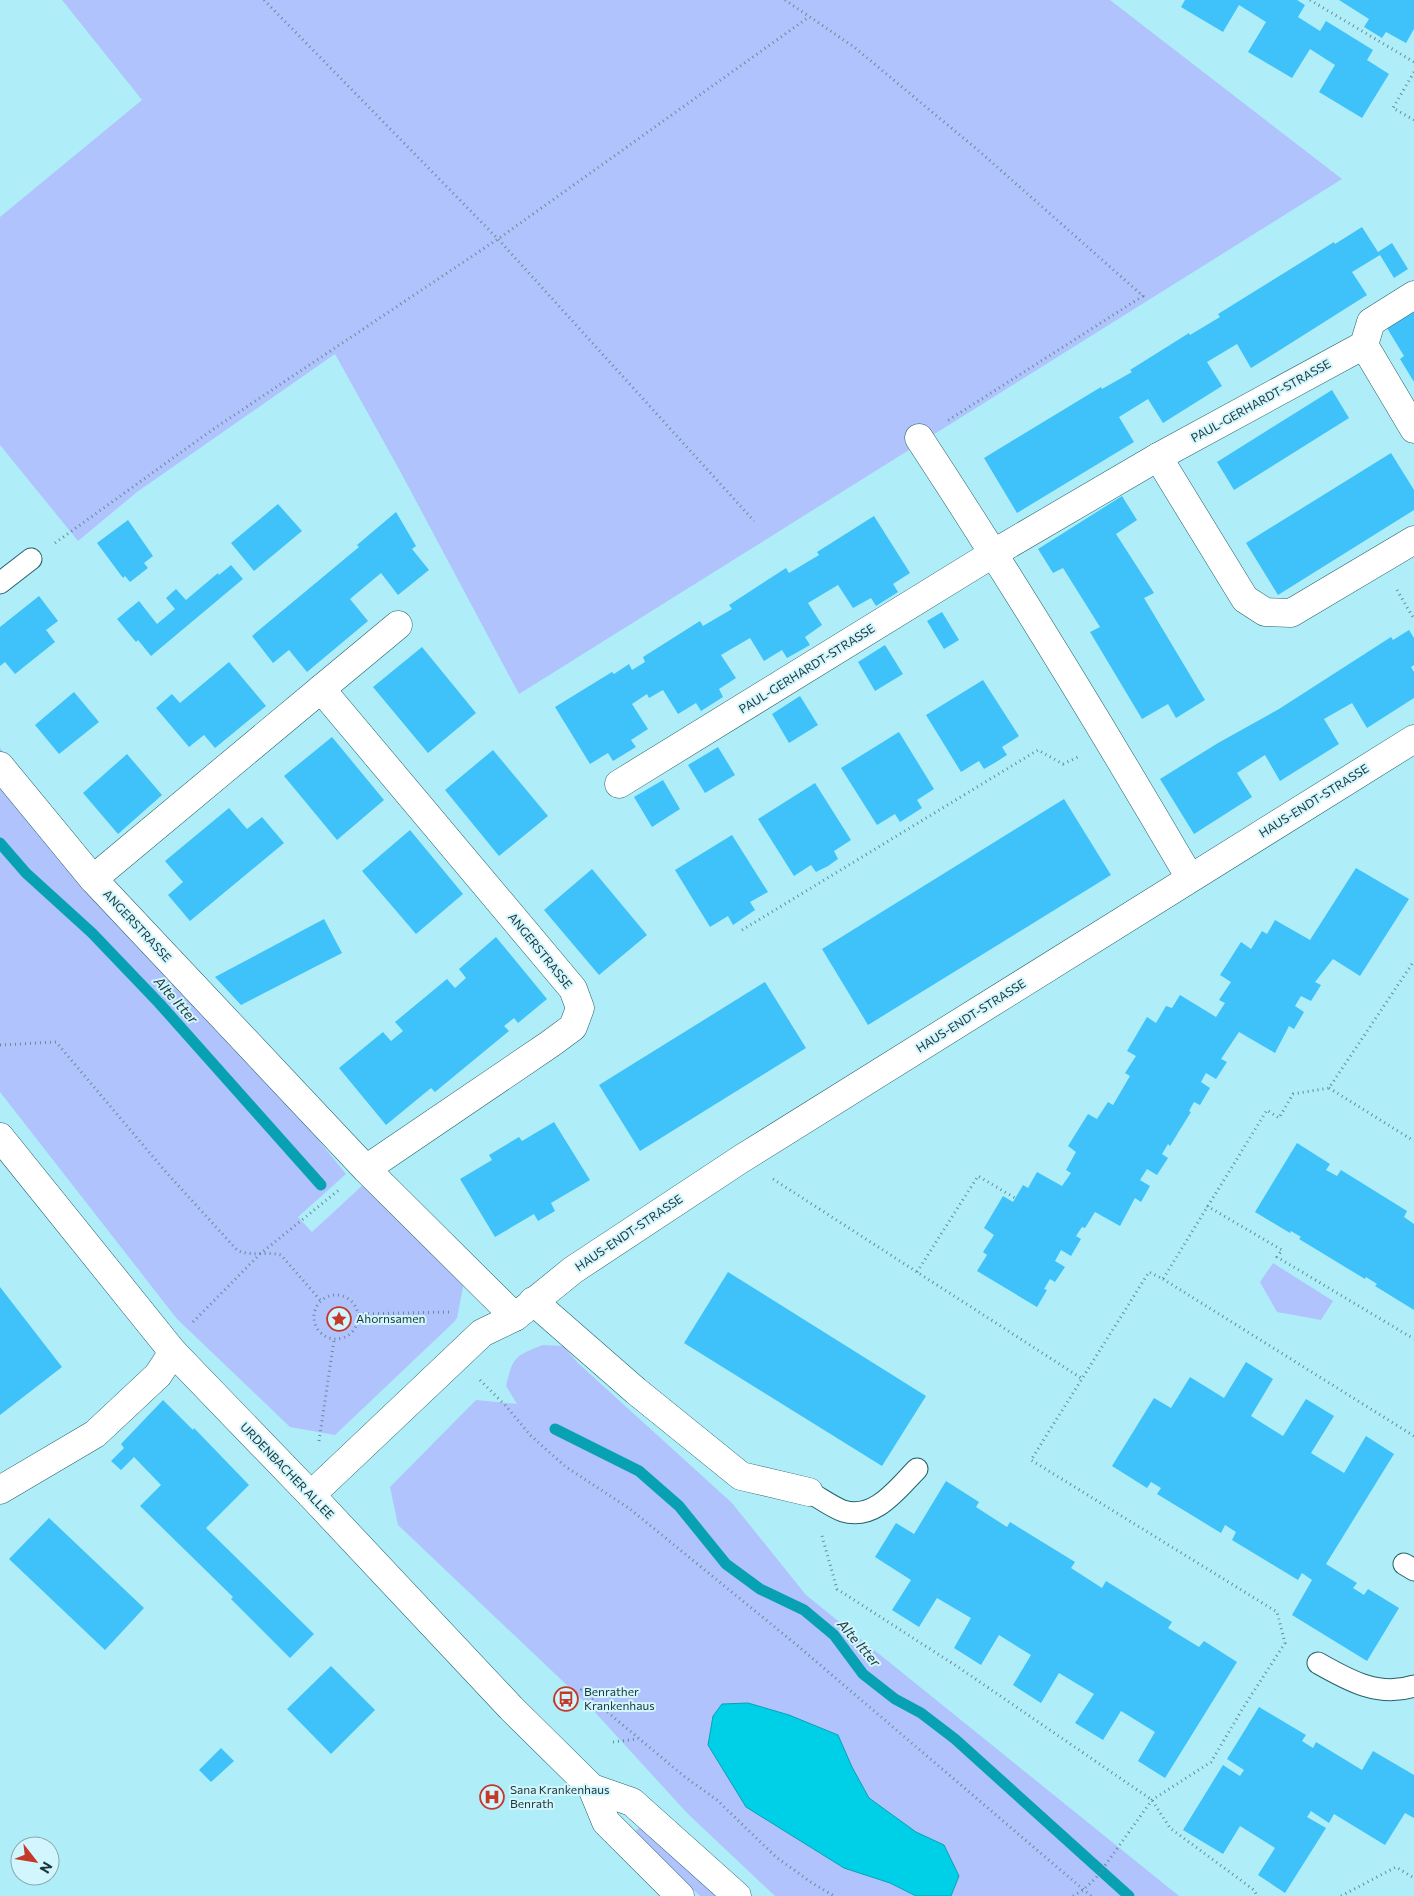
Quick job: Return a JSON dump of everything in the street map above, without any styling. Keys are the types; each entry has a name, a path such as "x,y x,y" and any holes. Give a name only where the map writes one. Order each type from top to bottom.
{"street":[{"path":"1414,295 1371,322 1364,345 1414,429"},
{"name":"PAUL-GERHARDT-STRASSE","path":"620,784 994,554 1158,457 1364,345"},
{"path":"919,438 994,554 1110,741 1190,878"},
{"path":"1158,457 1246,599 1265,612 1291,613 1414,540"},
{"name":"ANGERSTRASSE","path":"93,879 398,625"},
{"name":"ANGERSTRASSE","path":"321,689 573,989 580,1008 573,1026 550,1044 366,1169"},
{"name":"HAUS-ENDT-STRASSE","path":"311,1495 482,1333 524,1309 574,1270 741,1159 1414,739"},
{"name":"ANGERSTRASSE","path":"0,766 93,879 366,1169 524,1309"},
{"name":"URDENBACHER ALLEE","path":"0,1137 173,1352 311,1495 510,1708 592,1788 606,1822 680,1896"},
{"path":"524,1309 636,1391 741,1476 809,1492"},
{"path":"0,1490 95,1434 158,1374 173,1352"},
{"name":"URDENBACHER ALLEE","path":"592,1788 632,1802 738,1896"}],"lane":[{"path":"0,583 31,559"},
{"path":"809,1492 844,1511 867,1512 889,1498 917,1469"},
{"path":"1318,1663 1366,1687 1393,1690 1414,1686"}],"path":[{"path":"264,0 498,239 754,521"},
{"path":"785,0 854,48 979,151 1143,296 919,438"},
{"path":"1310,0 1414,62"},
{"path":"31,559 212,430 498,239 809,17"},
{"path":"1414,72 1393,108 1414,120"},
{"path":"742,930 1038,750 1063,764 1110,741"},
{"path":"1330,1088 1414,961"},
{"path":"0,1045 56,1042 236,1250 246,1255 271,1253 281,1255 321,1301"},
{"path":"1163,1278 1267,1110 1279,1118 1293,1094 1330,1088 1414,1141"},
{"path":"741,1159 1081,1378"},
{"path":"173,1352 196,1317 260,1254 366,1169"},
{"path":"917,1272 978,1176 1016,1198"},
{"path":"1207,1206 1282,1250 1277,1257 1414,1339"},
{"path":"1073,1896 1096,1878 1152,1800 1211,1762 1285,1643 1276,1612 1031,1460 1149,1272 1163,1278 1414,1436"},
{"path":"340,1295 352,1301 358,1314 358,1321 352,1333 347,1337 334,1340 327,1338 321,1333 314,1321 314,1314 321,1301 326,1297 340,1295"},
{"path":"358,1314 449,1312 482,1333"},
{"path":"311,1495 334,1340"},
{"path":"457,1356 506,1406 530,1435 566,1467 630,1509 806,1652 1091,1896"},
{"path":"809,1492 837,1589 958,1667 1152,1800 1170,1828 1254,1890 1257,1896"},
{"path":"581,1690 638,1739 717,1800 776,1857 834,1896"},
{"path":"613,1742 638,1739"},
{"path":"1340,1896 1396,1867 1414,1878"}],"shaded area":[{"path":"62,0 1110,0 1342,179 519,694 335,354 137,492 78,541 0,445 0,217 142,100"},
{"path":"0,748 346,1174 298,1217 312,1232 365,1183 464,1282 457,1318 454,1322 335,1435 290,1427 177,1319 0,1092"},
{"path":"1273,1263 1333,1301 1321,1320 1277,1312 1260,1282"},
{"path":"543,1345 563,1346 579,1364 732,1503 806,1595 1179,1896 775,1896 687,1813 591,1708 398,1525 390,1487 476,1400 517,1404 506,1386 513,1363 526,1352"},
{"path":"748,1703 789,1715 838,1735 852,1767 869,1798 916,1832 944,1845 959,1876 951,1896 916,1896 890,1883 844,1868 746,1807 708,1745 713,1716 722,1704"},
{"path":"642,1825 720,1896 700,1896 632,1834"}],"building":[{"path":"1185,0 1297,0 1305,5 1298,17 1320,31 1326,21 1373,50 1367,60 1389,74 1362,118 1319,92 1335,65 1310,49 1292,78 1248,52 1266,22 1239,5 1223,32 1181,7"},
{"path":"1339,0 1414,0 1414,29 1406,43 1386,32 1382,38 1364,27 1369,19"},
{"path":"1362,227 1378,252 1392,243 1408,269 1394,278 1380,255 1352,272 1367,295 1251,368 1237,344 1207,362 1222,386 1163,423 1148,399 1119,417 1134,442 1017,513 984,458 1101,387 1102,389 1132,372 1130,370 1189,333 1190,335 1220,317 1218,314 1334,242 1335,244"},
{"path":"1414,311 1414,382 1400,359 1404,356 1387,328"},
{"path":"1332,390 1349,418 1234,490 1217,462"},
{"path":"1391,453 1414,490 1414,510 1278,595 1246,543"},
{"path":"1122,496 1137,520 1116,534 1154,593 1144,598 1205,700 1176,718 1168,704 1142,719 1090,632 1100,627 1063,568 1053,573 1038,549"},
{"path":"278,504 302,531 254,571 231,543"},
{"path":"396,512 416,546 412,549 429,570 398,595 381,573 350,599 368,621 307,672 289,650 273,663 252,636 359,547 357,545"},
{"path":"874,516 910,573 893,584 898,592 876,606 871,598 853,608 838,585 808,603 822,625 805,637 810,645 787,658 782,650 764,661 750,638 721,655 736,678 719,689 723,697 701,711 696,703 678,714 663,690 649,698 647,694 632,704 648,729 631,740 636,747 613,761 608,753 590,764 555,707 612,672 614,674 629,664 632,670 645,662 643,657 700,621 703,626 732,609 729,605 786,568 789,573 819,555 817,552"},
{"path":"128,520 153,556 144,563 148,568 130,582 125,576 123,578 97,543"},
{"path":"231,565 243,579 151,656 138,640 136,642 117,619 139,601 157,624 175,609 166,598 176,589 186,600 218,573 219,575"},
{"path":"39,596 58,621 46,630 55,642 15,674 5,662 0,666 0,627"},
{"path":"942,612 959,640 944,649 927,621"},
{"path":"1409,630 1414,638 1414,665 1411,667 1414,672 1414,698 1367,728 1352,703 1324,719 1339,744 1280,781 1265,755 1237,773 1252,797 1194,834 1160,779 1218,743 1279,709 1391,637 1393,640"},
{"path":"885,645 903,674 875,691 858,662"},
{"path":"422,647 476,713 428,753 373,687"},
{"path":"229,662 266,706 215,748 204,735 189,747 156,708 172,694 180,703"},
{"path":"983,680 1019,736 1002,747 1007,755 996,762 984,769 979,761 961,772 926,715"},
{"path":"74,692 99,722 59,754 35,725"},
{"path":"800,696 818,725 789,743 772,714"},
{"path":"899,732 934,789 917,800 922,808 900,822 895,814 877,825 841,768"},
{"path":"332,737 384,800 337,840 284,776"},
{"path":"718,747 735,775 705,793 688,765"},
{"path":"493,750 548,816 499,856 445,790"},
{"path":"127,754 162,795 118,834 83,793"},
{"path":"663,780 680,809 652,827 634,797"},
{"path":"815,783 851,840 834,851 838,859 828,866 816,872 811,865 794,876 758,819"},
{"path":"1064,799 1111,875 868,1025 822,949"},
{"path":"229,808 247,829 262,817 284,843 190,921 168,895 183,882 165,861"},
{"path":"410,830 463,894 416,934 362,871"},
{"path":"732,835 768,892 750,902 755,910 733,925 728,916 710,927 675,870"},
{"path":"1356,868 1409,899 1360,976 1333,959 1315,982 1321,985 1311,1001 1301,996 1295,1006 1304,1012 1294,1029 1289,1026 1275,1053 1239,1032 1221,1059 1227,1062 1216,1079 1206,1073 1201,1082 1210,1088 1200,1105 1194,1102 1189,1111 1191,1112 1170,1146 1168,1144 1162,1154 1168,1158 1157,1175 1147,1169 1140,1180 1150,1186 1141,1202 1135,1198 1120,1226 1095,1212 1085,1228 1082,1227 1076,1236 1081,1239 1071,1256 1061,1250 1055,1261 1065,1267 1055,1282 1050,1279 1044,1289 1047,1290 1037,1307 977,1271 987,1255 983,1252 994,1235 984,1228 1003,1196 1013,1202 1023,1185 1028,1188 1037,1172 1062,1186 1071,1173 1066,1170 1076,1152 1068,1146 1088,1114 1097,1119 1108,1102 1113,1105 1130,1076 1125,1073 1136,1056 1127,1051 1147,1017 1156,1023 1166,1006 1172,1008 1180,995 1216,1017 1225,1003 1219,1000 1231,982 1220,975 1241,942 1251,949 1262,931 1267,934 1275,920 1310,940"},
{"path":"592,869 647,935 599,975 544,910"},
{"path":"324,919 342,953 241,1005 215,977"},
{"path":"496,937 547,999 518,1023 514,1018 504,1026 509,1031 435,1092 431,1088 386,1125 339,1068 383,1032 391,1041 403,1031 395,1022 447,979 455,988 466,978 459,969"},
{"path":"765,982 806,1048 640,1151 599,1085"},
{"path":"554,1122 590,1180 551,1203 555,1211 538,1221 534,1214 495,1237 460,1179 492,1160 489,1155 519,1137 522,1141"},
{"path":"1297,1143 1330,1164 1326,1170 1337,1176 1341,1170 1407,1211 1404,1217 1414,1224 1414,1310 1375,1286 1377,1284 1366,1277 1365,1279 1299,1239 1301,1237 1291,1231 1290,1233 1255,1212"},
{"path":"728,1272 926,1396 882,1466 684,1343"},
{"path":"0,1287 62,1367 0,1415"},
{"path":"1246,1362 1273,1379 1251,1416 1283,1436 1306,1399 1334,1416 1311,1453 1344,1473 1366,1436 1394,1454 1326,1564 1357,1583 1353,1588 1364,1595 1368,1589 1399,1608 1367,1661 1292,1615 1312,1580 1302,1573 1298,1580 1232,1540 1236,1532 1225,1525 1221,1533 1157,1494 1161,1488 1151,1482 1147,1488 1112,1466 1154,1398 1171,1408 1190,1377 1224,1398"},
{"path":"163,1400 193,1430 194,1428 249,1485 206,1528 314,1634 290,1658 231,1599 233,1597 140,1506 161,1485 134,1457 121,1470 111,1461 124,1448 121,1444"},
{"path":"946,1481 979,1502 976,1507 1007,1527 1010,1522 1075,1562 1071,1568 1102,1588 1106,1581 1172,1622 1168,1628 1199,1647 1204,1641 1237,1662 1165,1778 1138,1761 1155,1732 1121,1711 1103,1740 1075,1723 1094,1694 1059,1673 1041,1703 1013,1685 1031,1655 999,1635 981,1665 954,1648 971,1618 937,1598 919,1627 892,1610 911,1580 875,1557 896,1523 914,1534"},
{"path":"49,1518 144,1608 105,1650 9,1559"},
{"path":"331,1666 375,1710 331,1754 287,1709"},
{"path":"1259,1707 1306,1735 1302,1741 1313,1748 1316,1742 1362,1770 1373,1751 1414,1775 1414,1818 1405,1813 1385,1845 1334,1814 1329,1823 1311,1811 1307,1817 1326,1828 1285,1893 1258,1875 1275,1848 1240,1826 1223,1854 1183,1830 1223,1765 1240,1776 1244,1770 1227,1759"},
{"path":"221,1748 234,1761 211,1782 199,1770"}],"waterway":[{"name":"Alte Itter","path":"0,843 26,873 92,933 159,1003 321,1185"},
{"name":"Alte Itter","path":"555,1429 639,1471 679,1506 726,1564 760,1589 804,1610 834,1635 863,1674 895,1699 921,1713 955,1739 1129,1896"}],"place":[{"name":"Ahornsamen","path":"339,1319"},
{"name":"Benrather Krankenhaus","path":"566,1699"},
{"name":"Sana Krankenhaus Benrath","path":"492,1797"}]}
